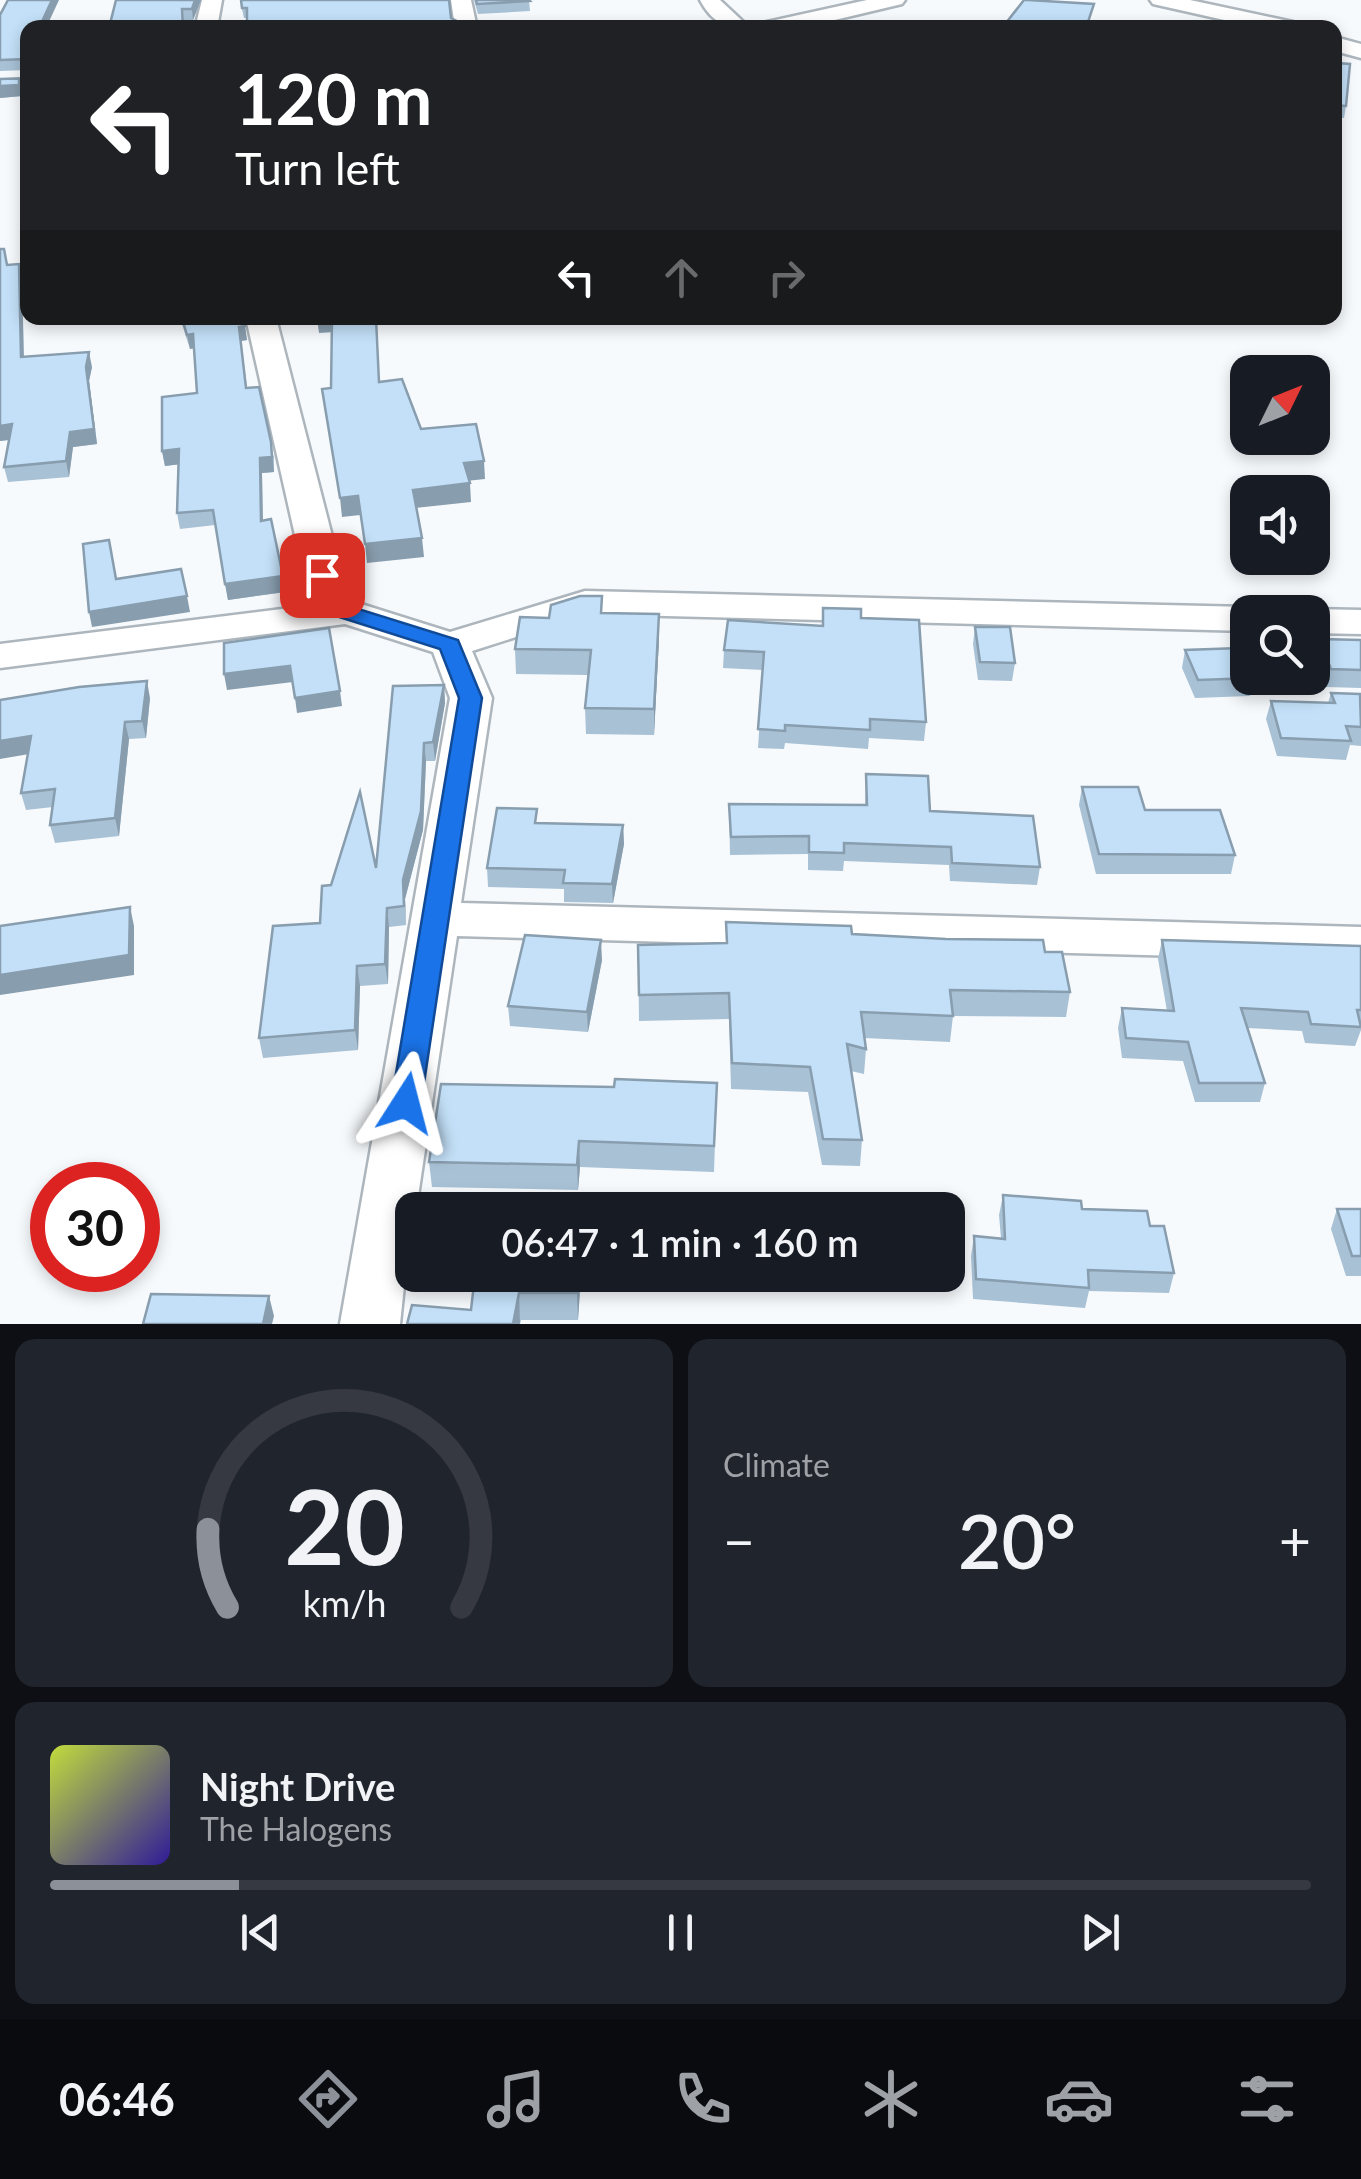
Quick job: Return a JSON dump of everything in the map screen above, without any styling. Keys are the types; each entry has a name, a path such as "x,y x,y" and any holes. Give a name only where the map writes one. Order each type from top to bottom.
{"street":[{"path":"710,0 714,9 729,20"},
{"path":"805,20 895,0"},
{"path":"1156,5 1245,20"},
{"path":"262,325 322,575 347,612"},
{"path":"0,656 347,612 450,644 585,602 1230,619"},
{"path":"1330,621 1361,622"},
{"path":"370,1324 470,698 450,644"},
{"path":"436,919 1361,944"}],"building":[{"path":"8,0 52,0 43,20 20,20 20,59 0,60 0,15"},
{"path":"116,0 195,0 192,9 182,9 183,20 111,20"},
{"path":"241,0 449,0 451,18 455,20 247,20 247,8 242,8"},
{"path":"476,0 529,0 530,1 477,4"},
{"path":"1024,0 1094,4 1089,20 1008,20"},
{"path":"1342,63 1350,64 1346,106 1342,106"},
{"path":"0,79 20,80 19,85 0,86"},
{"path":"0,249 4,249 7,265 19,264 21,357 89,352 86,367 94,429 70,432 66,461 4,467 12,424 0,426"},
{"path":"184,325 245,325 239,327 246,388 259,387 271,442 272,457 260,458 261,521 271,519 283,576 225,584 213,510 177,513 179,449 162,451 162,397 197,393 193,334 187,335"},
{"path":"332,325 376,325 379,382 402,379 421,429 476,424 484,461 464,463 470,483 413,490 422,538 365,544 358,496 340,498 322,389 331,388"},
{"path":"109,540 116,579 181,569 187,596 89,612 83,544"},
{"path":"580,596 602,596 601,613 659,614 654,709 585,708 591,650 515,649 520,617 549,618 551,605"},
{"path":"823,608 861,609 861,618 919,620 926,722 870,719 870,730 785,725 785,731 758,729 764,652 724,650 728,620 823,626"},
{"path":"975,627 1010,627 1015,663 980,662"},
{"path":"329,628 340,691 295,698 290,666 224,674 224,643"},
{"path":"1330,639 1361,640 1361,670 1331,669"},
{"path":"1230,648 1230,679 1198,680 1185,650"},
{"path":"147,681 142,721 125,722 115,818 50,825 55,789 21,793 31,736 0,741 0,700"},
{"path":"444,685 433,742 424,743 421,811 403,880 404,906 387,908 385,964 357,966 355,1030 259,1038 273,926 320,923 322,886 331,885 360,792 376,868 393,686"},
{"path":"1331,693 1360,694 1361,727 1346,726 1351,741 1281,738 1271,701 1335,703"},
{"path":"866,774 928,776 930,811 1033,816 1040,867 952,863 951,847 844,843 844,853 809,852 809,836 731,837 729,804 867,805"},
{"path":"1082,787 1138,787 1145,810 1220,810 1235,855 1099,854"},
{"path":"497,808 537,809 535,823 623,825 612,884 563,883 565,870 487,868"},
{"path":"130,907 129,955 0,975 0,926"},
{"path":"726,922 851,926 852,934 1043,940 1045,952 1062,952 1070,992 950,990 953,1016 861,1012 866,1049 847,1044 862,1140 823,1139 810,1067 732,1063 729,993 639,995 638,945 727,943"},
{"path":"525,935 601,940 587,1012 508,1006"},
{"path":"1162,940 1361,946 1361,1010 1357,1010 1361,1027 1311,1024 1308,1012 1241,1008 1265,1083 1199,1083 1188,1042 1126,1038 1122,1008 1174,1011"},
{"path":"615,1079 717,1083 714,1146 579,1141 577,1165 429,1162 441,1084 614,1087"},
{"path":"1003,1195 1081,1201 1082,1209 1147,1211 1150,1226 1164,1226 1174,1273 1088,1270 1089,1288 976,1279 974,1236 1005,1239"},
{"path":"1337,1209 1361,1209 1361,1256 1352,1256"},
{"path":"473,1292 577,1292 519,1293 513,1324 407,1324 412,1305 471,1310"},
{"path":"151,1294 269,1296 263,1324 143,1324"}],"route":[{"path":"322,575 347,612 450,644 470,698 406,1103"}]}
